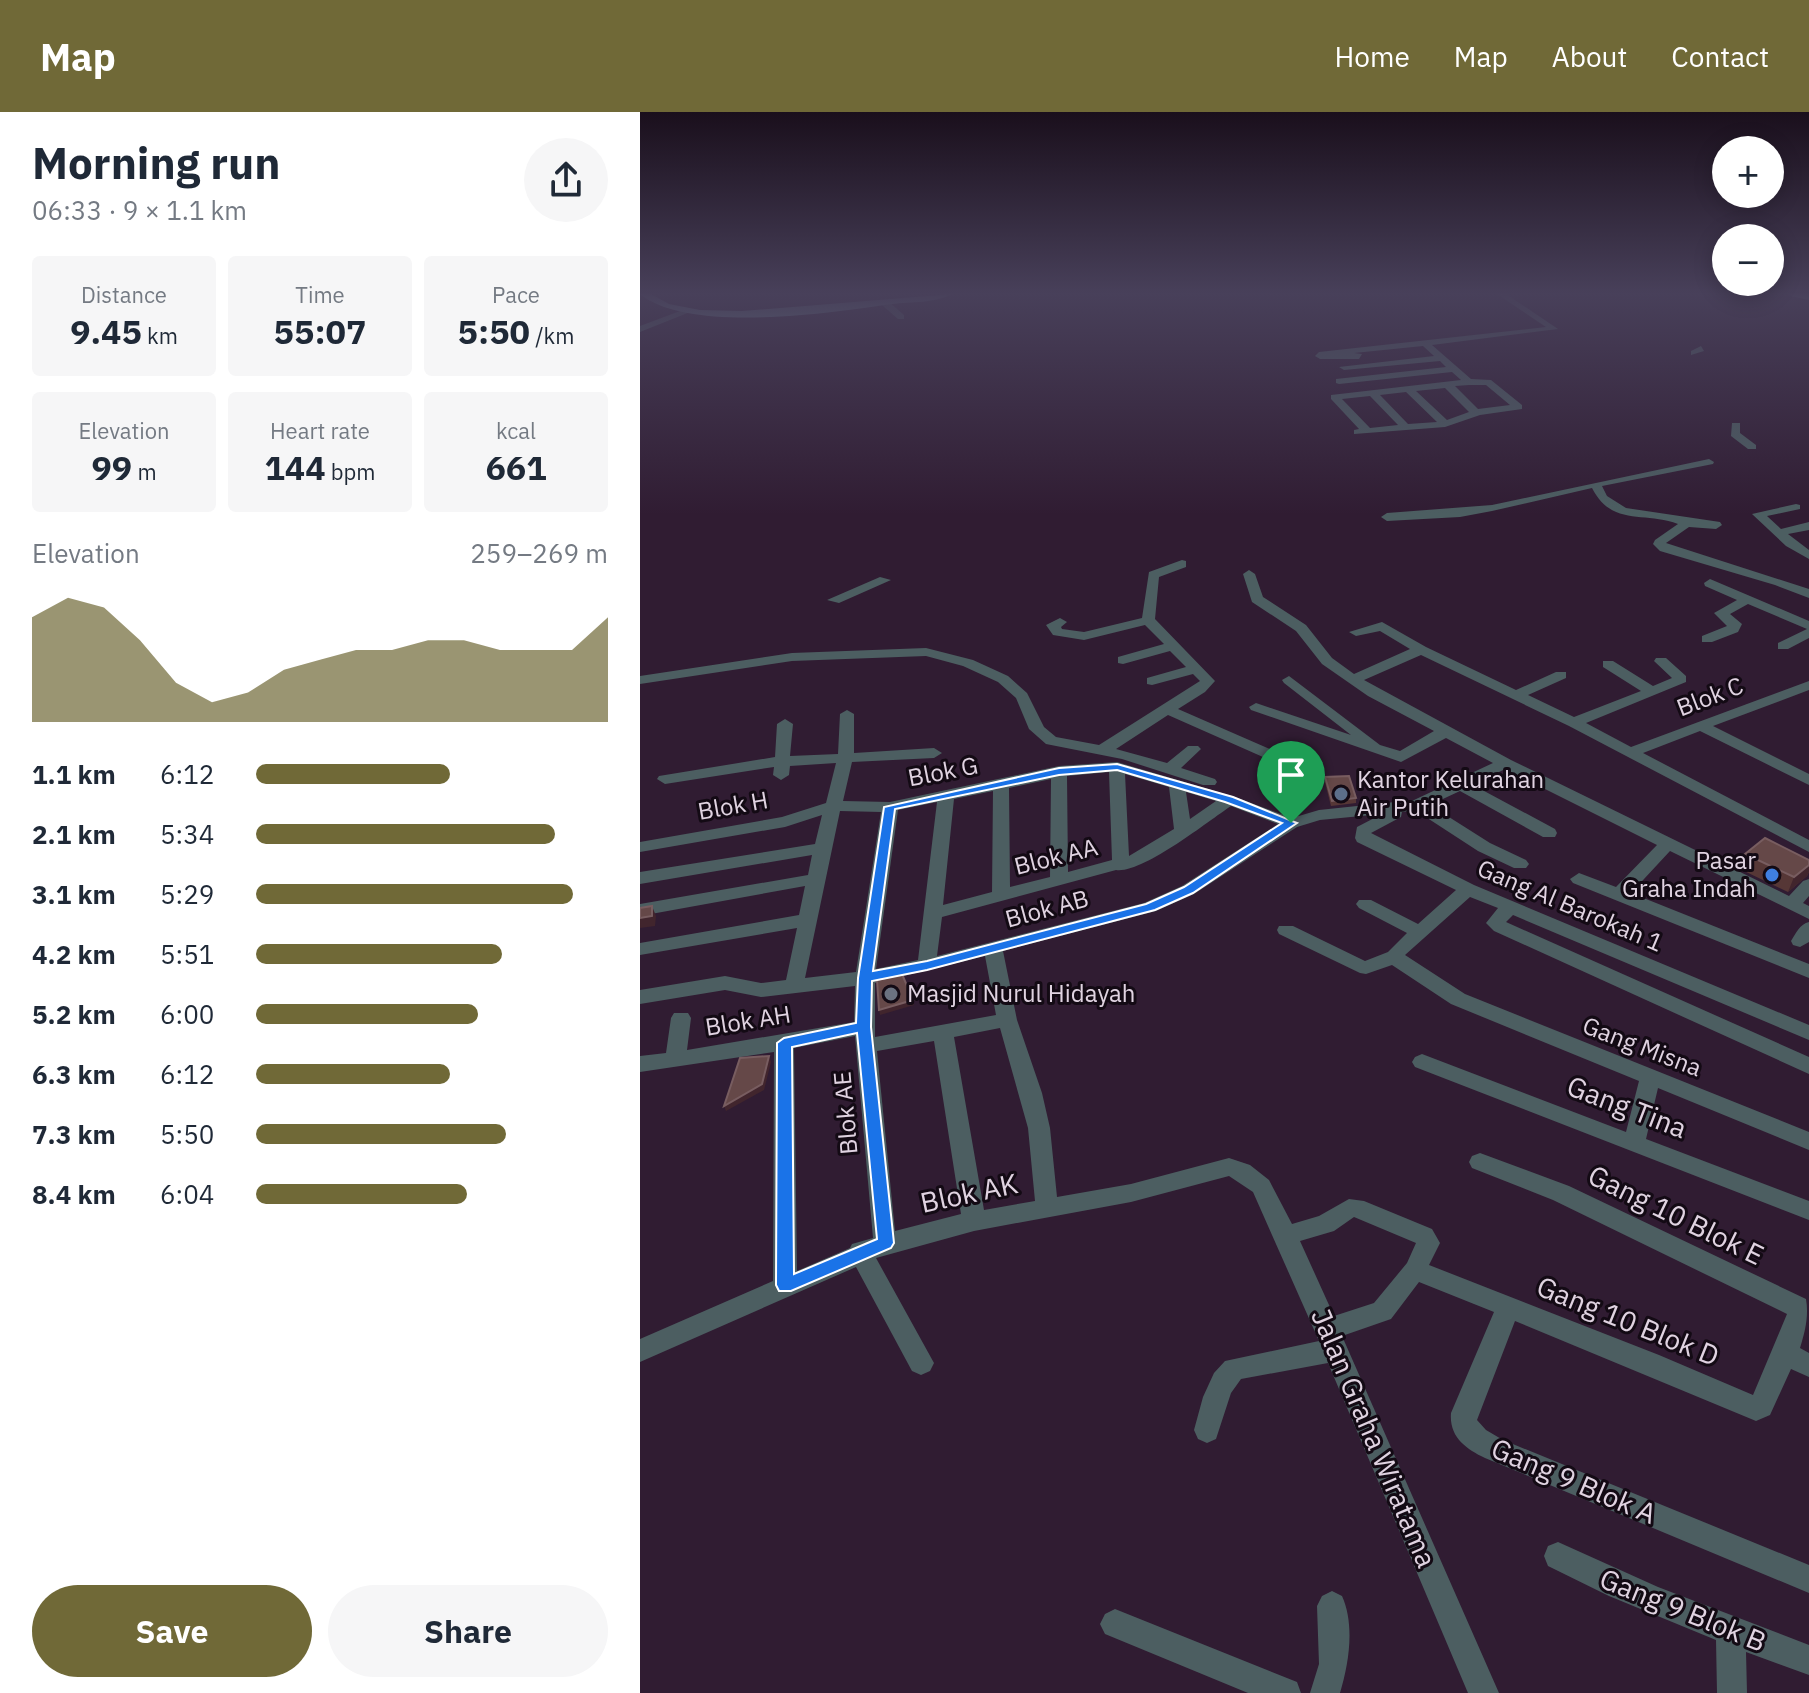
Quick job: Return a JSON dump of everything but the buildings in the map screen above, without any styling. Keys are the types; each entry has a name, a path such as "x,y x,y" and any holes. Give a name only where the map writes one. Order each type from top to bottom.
{"street":[{"path":"1339,381 1453,369 1468,381"},
{"path":"1354,432 1368,432 1445,424 1477,412 1518,407 1488,382 1468,381 1334,397 1368,432"},
{"path":"1448,385 1477,412"},
{"path":"1409,389 1445,424"},
{"path":"1373,393 1406,428"},
{"path":"1736,425 1735,434 1752,447"},
{"path":"1387,517 1460,513 1709,462"},
{"path":"1623,479 1635,488"},
{"path":"1595,484 1601,499 1615,509 1675,518 1687,523 1716,525"},
{"path":"1796,507 1759,512 1778,533 1808,553"},
{"path":"1687,523 1659,544 1809,594"},
{"path":"1778,533 1809,526"},
{"path":"1148,620 1153,575 1182,564"},
{"path":"1249,574 1257,599 1295,624 1327,661 1373,693 1505,763 1809,913"},
{"path":"834,600 885,580"},
{"path":"1707,639 1733,629 1735,624 1721,613 1809,580"},
{"path":"1710,583 1809,626"},
{"path":"1060,622 1053,625 1055,630 1077,637 1148,620"},
{"path":"1101,751 1206,685 1206,676 1148,620"},
{"path":"1356,632 1382,626 1421,650 1574,723 1809,847"},
{"path":"1783,646 1809,633"},
{"path":"1123,660 1174,645"},
{"path":"1354,679 1421,650"},
{"path":"640,680 802,656 908,651 968,663 1003,679 1022,696 1042,736 1060,744 1101,751 1174,776 1319,815 1410,807 1505,763"},
{"path":"1574,723 1681,679 1661,661"},
{"path":"1608,664 1651,691"},
{"path":"1152,681 1197,668"},
{"path":"1516,695 1561,675"},
{"path":"1289,680 1381,751"},
{"name":"Blok C","path":"1629,753 1809,685"},
{"path":"1256,707 1405,757 1446,731"},
{"path":"1166,709 1280,759"},
{"path":"794,987 822,848 846,757 847,714"},
{"path":"782,768 785,724"},
{"path":"1701,726 1809,780"},
{"path":"1183,831 1174,776 1193,749"},
{"path":"665,779 782,768 846,757 934,753"},
{"path":"1117,767 1121,866"},
{"name":"Blok G","path":"834,806 890,807 1059,771 1117,767 1174,776"},
{"path":"1059,771 1059,881"},
{"path":"1174,776 1291,823"},
{"path":"1001,785 1001,895"},
{"path":"1462,785 1549,833"},
{"path":"927,965 946,797"},
{"name":"Blok AA","path":"933,913 1121,866 1159,849 1229,800"},
{"name":"Blok H","path":"640,847 785,822 834,806"},
{"name":"Blok AE","path":"885,1243 865,1036 865,978 890,807"},
{"path":"1410,807 1520,864"},
{"name":"Gang Al Barokah 1","path":"1410,807 1363,831 1363,838 1468,889 1809,1033"},
{"name":"Blok AB","path":"640,997 725,983 761,990 865,978 1150,907 1188,890 1291,823 1319,815"},
{"path":"1618,896 1668,843"},
{"path":"640,878 822,848"},
{"path":"640,910 816,879"},
{"path":"1579,879 1809,971"},
{"path":"1791,904 1809,885"},
{"path":"1286,930 1366,968 1395,956 1468,889"},
{"path":"1365,904 1421,933"},
{"path":"1511,905 1496,918 1495,923 1501,927 1809,1066"},
{"path":"640,949 807,920"},
{"path":"993,948 1007,1020 1035,1110 1047,1207"},
{"name":"Gang Misna","path":"1395,956 1458,999 1809,1141"},
{"path":"675,1059 681,1018"},
{"name":"Blok AH","path":"640,1064 784,1043 943,1031 1007,1020"},
{"path":"943,1031 974,1221"},
{"path":"784,1043 785,1285"},
{"name":"Gang Tina","path":"1422,1062 1635,1141 1809,1211"},
{"path":"1635,1141 1650,1078"},
{"name":"Gang 10 Blok E","path":"1480,1162 1561,1193 1792,1303 1800,1312 1785,1354"},
{"name":"Blok AK","path":"640,1351 860,1251 885,1243 974,1221 1131,1193 1229,1167 1242,1171 1261,1186"},
{"name":"Jalan Graha Wiratama","path":"1261,1186 1286,1235 1484,1693"},
{"path":"1207,1430 1220,1387 1234,1369 1330,1340 1382,1311 1415,1270 1428,1243 1424,1236 1356,1208 1349,1208 1326,1224 1286,1235"},
{"path":"860,1251 921,1363"},
{"name":"Gang 10 Blok D","path":"1415,1270 1756,1409 1761,1406 1785,1354"},
{"name":"Gang 9 Blok A","path":"1509,1307 1464,1413 1463,1426 1467,1432 1494,1449 1809,1579"},
{"path":"1785,1354 1809,1365"},
{"name":"Gang 9 Blok B","path":"1558,1556 1623,1589 1809,1660"},
{"path":"1325,1693 1334,1664 1332,1606"},
{"path":"1115,1624 1286,1693"},
{"path":"1731,1631 1732,1693"}],"place":[{"name":"Kantor Kelurahan Air Putih","path":"1341,794"},
{"name":"Pasar Graha Indah","path":"1772,875"},
{"name":"Masjid Nurul Hidayah","path":"891,994"}],"route":[{"path":"1291,823 1188,890 1150,907 865,978 864,1027 870,1111 885,1243 785,1285 784,1043 864,1027 865,978 890,807 1059,771 1117,767 1229,800 1291,823"}]}
